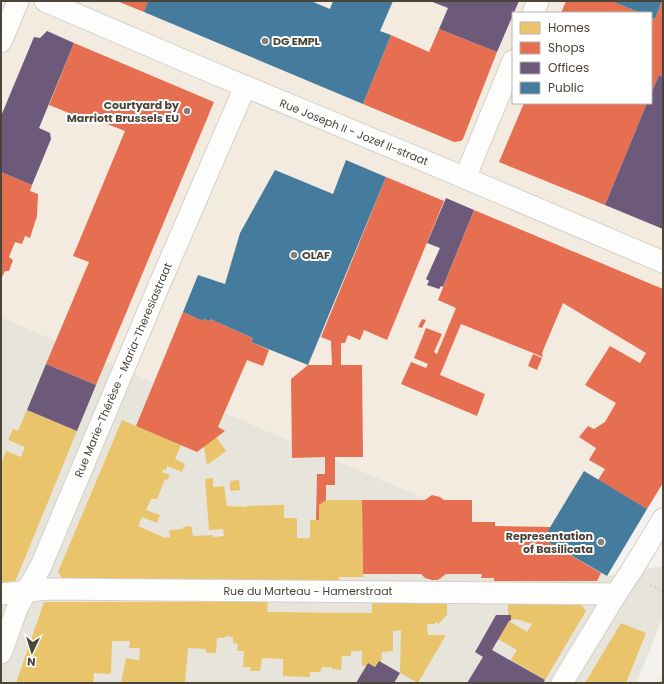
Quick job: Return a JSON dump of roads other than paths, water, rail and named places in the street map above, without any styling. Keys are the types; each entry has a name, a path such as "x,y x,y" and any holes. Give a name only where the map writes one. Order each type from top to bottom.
{"street":[{"path":"1,42 18,1"},
{"name":"Rue Joseph II - Jozef II-straat","path":"45,1 245,87 663,262"},
{"path":"533,12 538,1"},
{"path":"465,178 512,63"},
{"name":"Rue Marie-Thérèse - Maria-Theresiastraat","path":"1,653 18,606 41,566 160,283 245,87"},
{"path":"562,683 663,519"},
{"name":"Rue du Marteau - Hamerstraat","path":"1,594 48,589 616,594"}],"place":[{"name":"DG EMPL","path":"265,41"},
{"name":"Courtyard by Marriott Brussels EU","path":"187,111"},
{"name":"OLAF","path":"294,255"},
{"name":"Representation of Basilicata","path":"601,542"}]}
